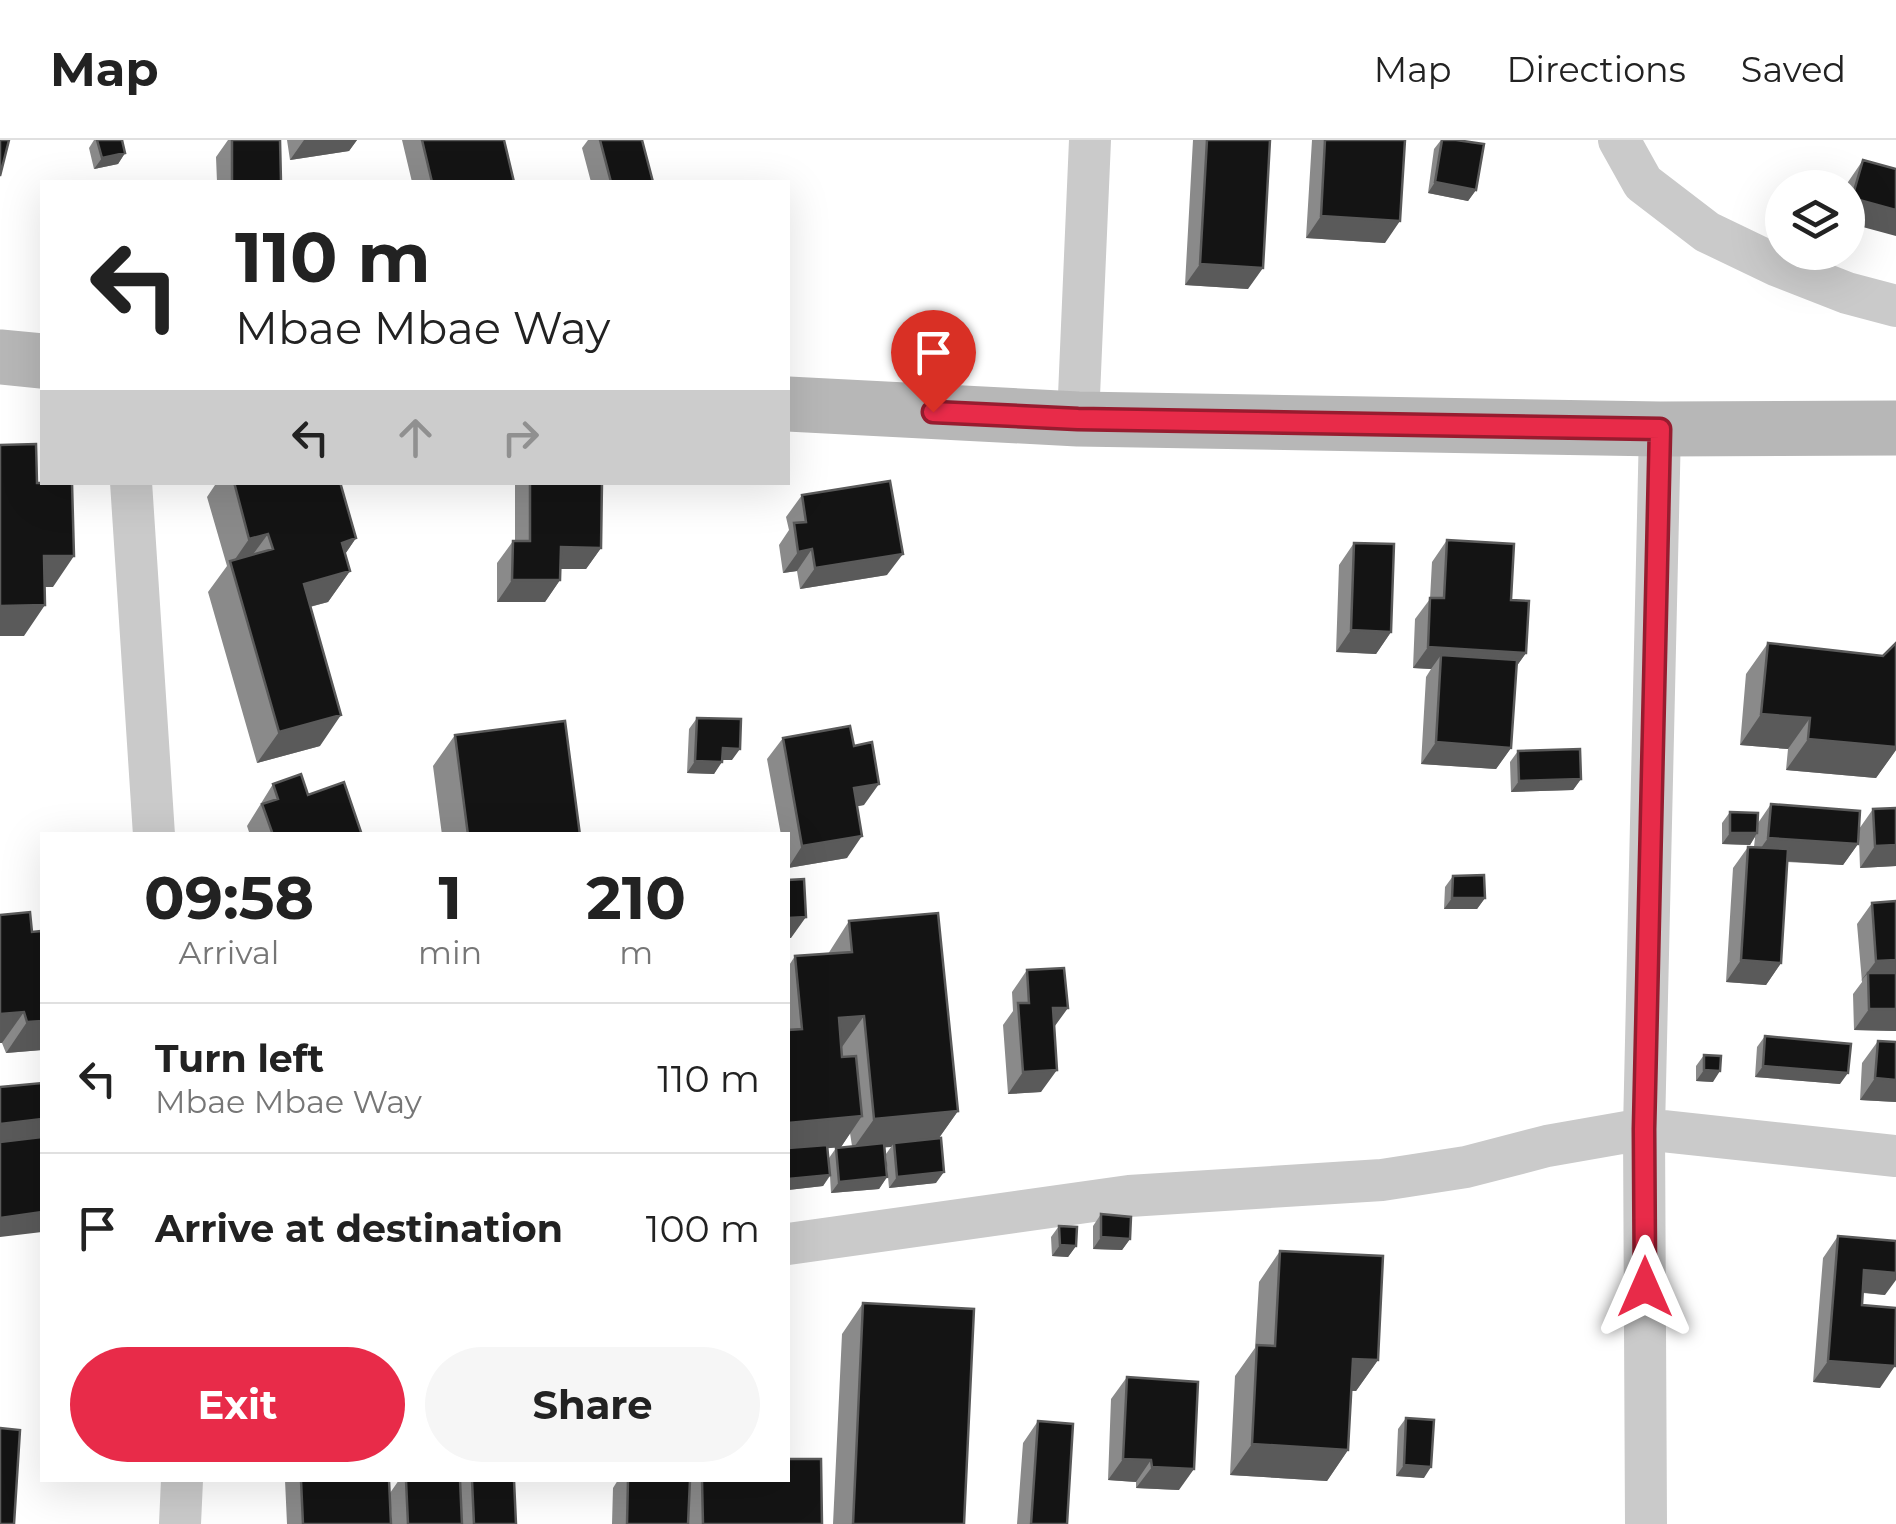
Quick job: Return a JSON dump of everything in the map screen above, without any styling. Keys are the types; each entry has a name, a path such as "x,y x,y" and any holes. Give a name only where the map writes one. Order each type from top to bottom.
{"street":[{"path":"1078,419 1090,140"},
{"path":"1619,140 1643,184 1707,232 1846,293 1896,306"},
{"path":"0,356 40,361"},
{"path":"790,404 1078,419 1660,429 1896,428"},
{"path":"1646,1524 1644,1129 1660,429"},
{"path":"131,485 154,832"},
{"path":"790,1244 1128,1196 1382,1180 1466,1167 1547,1146 1644,1129 1896,1156"},
{"path":"180,1524 182,1482"}],"building":[{"path":"0,140 9,140 0,176"},
{"path":"97,140 122,140 125,153 102,158"},
{"path":"232,140 280,140 281,180 232,180"},
{"path":"422,140 504,140 514,180 432,180"},
{"path":"600,140 642,140 652,180 610,180"},
{"path":"1207,140 1270,140 1263,268 1200,264"},
{"path":"1325,140 1405,140 1400,221 1321,216"},
{"path":"1442,140 1484,144 1476,190 1435,182"},
{"path":"1863,160 1896,169 1896,210 1865,202 1865,170 1860,170"},
{"path":"36,444 37,483 72,485 74,556 44,556 45,605 0,606 0,445"},
{"path":"890,481 903,554 815,568 812,549 798,552 794,523 806,522 802,495"},
{"path":"235,485 341,485 356,538 342,543 350,571 304,584 341,715 279,732 230,561 273,549 268,534 249,539"},
{"path":"530,485 602,485 601,548 561,547 560,580 512,580 513,541 530,541"},
{"path":"1447,540 1514,544 1511,600 1529,601 1526,653 1428,647 1430,598 1444,598"},
{"path":"1354,543 1394,544 1391,632 1351,630"},
{"path":"1768,643 1883,656 1896,643 1896,747 1808,739 1810,718 1761,714"},
{"path":"1441,655 1517,660 1511,748 1436,742"},
{"path":"697,718 741,719 740,749 723,748 722,762 695,761"},
{"path":"565,721 580,832 468,832 455,735"},
{"path":"850,726 854,746 872,742 879,784 854,788 862,836 802,846 783,738"},
{"path":"1580,749 1581,779 1519,781 1518,751"},
{"path":"301,774 308,795 344,782 361,832 272,832 262,804 278,799 273,784"},
{"path":"1771,804 1860,811 1858,844 1768,838"},
{"path":"1896,808 1896,845 1875,846 1873,809"},
{"path":"1730,812 1758,813 1757,833 1730,833"},
{"path":"1748,847 1788,849 1781,963 1741,960"},
{"path":"1484,875 1485,898 1452,898 1453,876"},
{"path":"804,879 806,917 790,918 790,880"},
{"path":"1896,901 1896,960 1876,961 1872,903"},
{"path":"30,912 32,932 40,931 40,1021 27,1022 24,1012 0,1014 0,915"},
{"path":"938,913 958,1111 874,1119 864,1016 839,1018 842,1057 856,1056 862,1116 790,1123 790,1030 802,1029 795,956 852,952 849,921"},
{"path":"1064,968 1068,1008 1053,1008 1057,1070 1023,1072 1018,1003 1029,1003 1027,970"},
{"path":"1868,973 1896,973 1896,1009 1869,1009"},
{"path":"1765,1036 1851,1044 1848,1073 1763,1066"},
{"path":"1878,1041 1896,1042 1896,1080 1875,1078"},
{"path":"1704,1055 1721,1056 1720,1071 1704,1070"},
{"path":"40,1083 40,1119 0,1124 0,1087"},
{"path":"40,1137 40,1212 0,1218 0,1142"},
{"path":"941,1138 944,1172 897,1177 894,1143"},
{"path":"884,1143 887,1177 839,1182 836,1148"},
{"path":"827,1145 830,1175 790,1179 790,1148"},
{"path":"1101,1214 1131,1217 1130,1239 1101,1237"},
{"path":"1059,1226 1077,1227 1076,1246 1060,1245"},
{"path":"1838,1236 1896,1241 1896,1273 1864,1270 1862,1305 1896,1308 1895,1366 1828,1361"},
{"path":"1280,1251 1383,1256 1378,1360 1353,1359 1348,1450 1252,1444 1257,1345 1275,1346"},
{"path":"863,1303 974,1309 964,1524 853,1524"},
{"path":"1127,1377 1198,1382 1194,1469 1152,1467 1151,1460 1123,1459"},
{"path":"1406,1418 1434,1420 1431,1467 1404,1465"},
{"path":"1038,1421 1073,1424 1067,1524 1031,1524"},
{"path":"0,1428 20,1430 14,1524 0,1524"},
{"path":"790,1459 821,1459 822,1524 703,1524 702,1482 790,1482"},
{"path":"301,1482 389,1482 391,1524 303,1524"},
{"path":"406,1482 460,1482 462,1524 408,1524"},
{"path":"472,1482 514,1482 516,1524 474,1524"},
{"path":"628,1482 690,1482 688,1524 627,1524"}],"route":[{"path":"933,412 1078,419 1660,429 1644,1129 1645,1287"}]}
